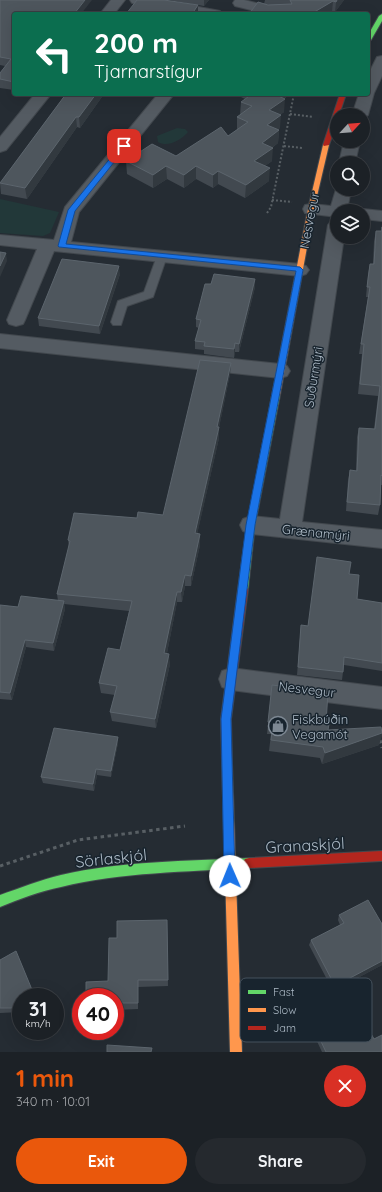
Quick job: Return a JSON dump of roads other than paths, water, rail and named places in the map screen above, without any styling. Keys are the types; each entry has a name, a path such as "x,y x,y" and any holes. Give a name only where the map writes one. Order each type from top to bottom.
{"street":[{"path":"109,12 118,0"},
{"path":"137,0 204,12"},
{"path":"238,6 272,12"},
{"path":"370,37 380,22"},
{"path":"370,87 382,60"},
{"path":"0,147 41,96"},
{"path":"16,320 55,245 71,210 164,96"},
{"name":"Nesvegur","path":"236,1052 229,864 226,719 251,525 311,209 323,153 342,96"},
{"path":"362,108 366,96"},
{"path":"311,209 330,210"},
{"path":"370,215 382,216"},
{"path":"0,240 300,270"},
{"name":"Suðurmýri","path":"290,528 334,244"},
{"path":"0,341 280,370"},
{"name":"Grænamýri","path":"251,525 382,539"},
{"name":"Nesvegur","path":"231,680 382,698"},
{"name":"Granaskjól","path":"229,864 382,856"},
{"name":"Sörlaskjól","path":"0,901 48,882 83,874 117,870 229,864"}],"lane":[{"path":"117,322 122,304 149,294 162,256"}],"place":[{"name":"Fiskbúðin Vegamót","path":"278,726"}]}
